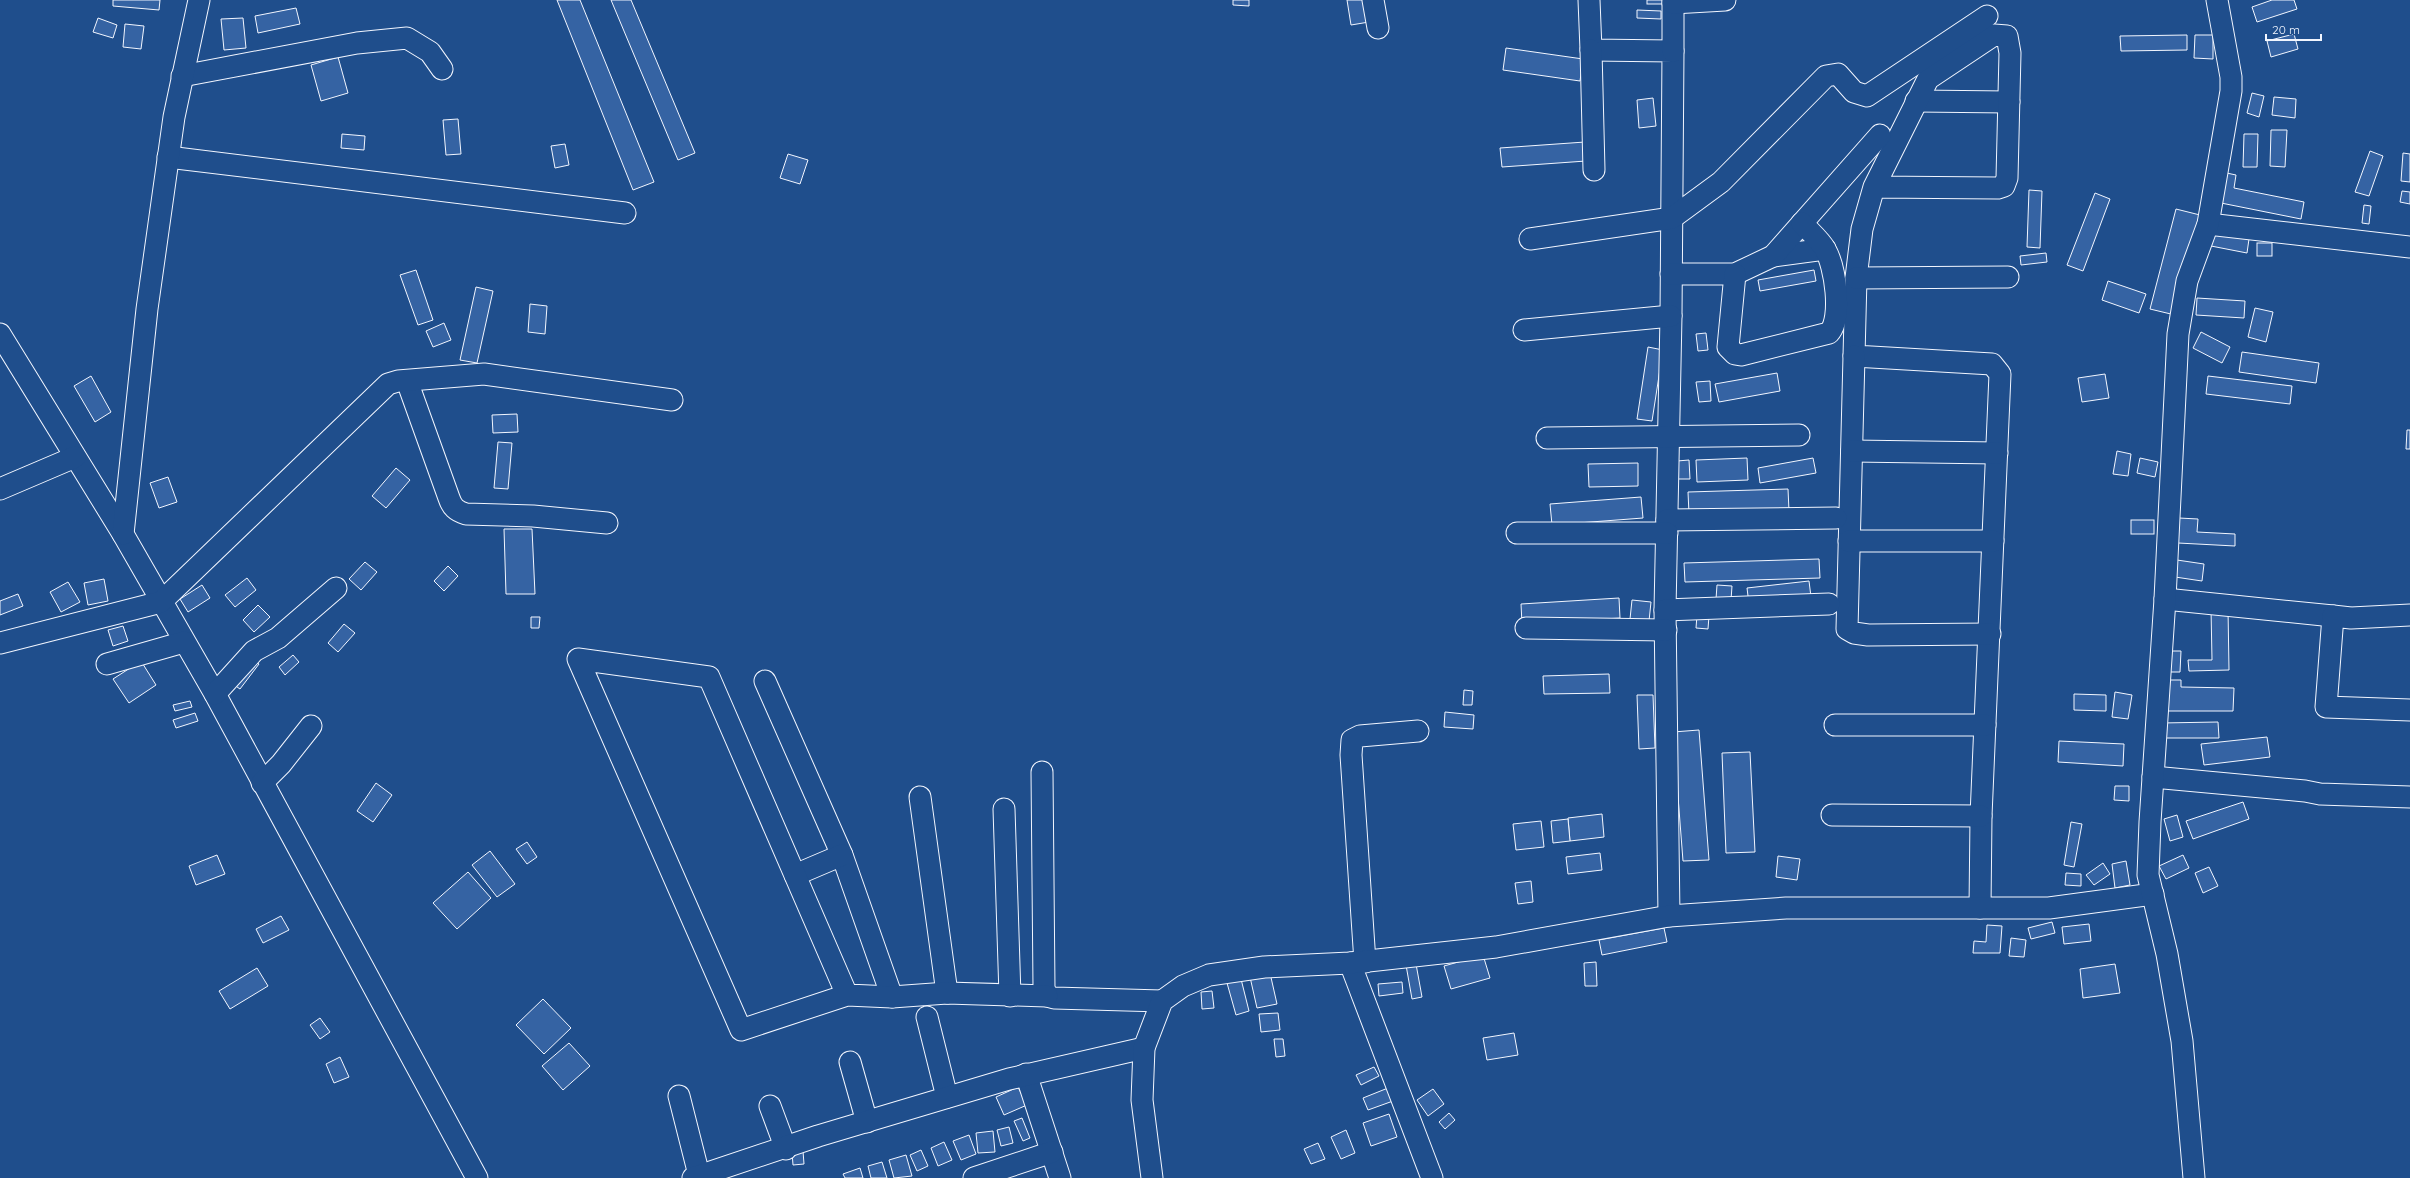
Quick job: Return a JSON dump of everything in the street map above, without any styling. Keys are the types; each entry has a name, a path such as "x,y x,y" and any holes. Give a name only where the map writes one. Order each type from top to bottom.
{"street":[{"path":"123,534 147,309 168,157 182,76 199,0"},
{"path":"1373,0 1378,28"},
{"path":"1589,0 1594,170"},
{"path":"1669,916 1665,620 1671,316 1673,1 1725,0"},
{"path":"2194,1178 2182,1041 2167,954 2148,875 2165,599 2178,334 2187,281 2208,224 2231,91 2231,77 2217,0"},
{"path":"1530,239 1672,218 1721,182 1826,76 1838,74 1854,92 1867,96 1987,16"},
{"path":"1874,187 1998,188 2004,186 2007,178 2010,42 2007,36 2000,34 1994,35 1928,79 1874,187 1862,229 1856,278 1847,629 1854,633 1868,635 1990,634"},
{"path":"182,76 357,43 407,38 430,52 442,69"},
{"path":"1591,50 1673,51"},
{"path":"1916,101 2008,102"},
{"path":"1773,256 1880,135"},
{"path":"168,157 625,213"},
{"path":"1735,274 1728,347 1735,354 1740,355 1830,333 1835,324 1836,281 1825,249 1802,223"},
{"path":"2208,224 2410,247"},
{"path":"1671,274 1735,274 1773,256 1825,249"},
{"path":"1856,278 2008,277"},
{"path":"1524,330 1671,316"},
{"path":"0,334 123,534 215,694 477,1178"},
{"path":"1854,356 1992,364 2000,374 1990,634 1980,816 1980,908"},
{"path":"0,643 161,602 380,389 388,384 408,380 484,374 672,400"},
{"path":"408,380 450,502 458,512 466,514 533,516 607,523"},
{"path":"1547,438 1799,435"},
{"path":"1852,451 1997,453"},
{"path":"0,489 75,457"},
{"path":"1517,533 1836,518"},
{"path":"1849,541 1994,541"},
{"path":"215,694 254,651 278,638 336,588"},
{"path":"2165,599 2351,618 2410,614"},
{"path":"1526,628 1665,620 1830,604"},
{"path":"2333,616 2326,707 2408,710"},
{"path":"106,664 184,642"},
{"path":"847,995 709,677 578,658 741,1030 847,995 892,996 946,993 1162,1001"},
{"path":"764,681 842,856 892,996"},
{"path":"1836,725 1985,725"},
{"path":"262,783 281,764 311,726"},
{"path":"1418,731 1360,736 1352,740 1351,755 1357,963 1432,1178"},
{"path":"1042,772 1044,988 1046,996"},
{"path":"2153,777 2305,791 2320,794 2402,797"},
{"path":"920,797 946,993"},
{"path":"1004,809 1010,996"},
{"path":"1832,815 1980,816"},
{"path":"795,875 842,856"},
{"path":"1152,1178 1143,1118 1144,1048 1162,1001 1183,986 1209,975 1264,967 1357,963 1496,947 1669,916 1786,908 2049,908 2153,894"},
{"path":"927,1017 947,1097"},
{"path":"679,1096 696,1177 947,1097 1026,1074 1144,1048"},
{"path":"850,1062 867,1122"},
{"path":"1026,1074 1060,1178"},
{"path":"770,1106 786,1149"},
{"path":"974,1178 1052,1152"}],"building":[{"path":"113,0 160,0 159,10 113,6"},
{"path":"557,0 580,0 654,182 633,190"},
{"path":"611,0 631,0 695,153 678,160"},
{"path":"1233,0 1249,0 1249,6 1233,5"},
{"path":"1347,0 1365,0 1369,22 1351,25"},
{"path":"1647,0 1667,0 1667,4 1647,4"},
{"path":"2272,0 2294,0 2297,9 2257,22 2252,7"},
{"path":"296,8 300,24 258,33 255,16"},
{"path":"1637,10 1661,11 1661,19 1637,18"},
{"path":"98,18 117,25 113,38 93,32"},
{"path":"243,18 246,48 224,50 221,19"},
{"path":"125,24 144,26 141,49 123,47"},
{"path":"2294,34 2298,49 2271,57 2267,41"},
{"path":"2187,35 2187,50 2121,51 2120,36"},
{"path":"2195,35 2213,35 2213,59 2194,58"},
{"path":"1506,48 1583,59 1580,81 1503,70"},
{"path":"338,57 348,93 321,101 311,65"},
{"path":"2252,93 2264,96 2259,117 2247,113"},
{"path":"2274,97 2296,99 2295,118 2272,115"},
{"path":"1653,98 1656,126 1639,128 1637,100"},
{"path":"458,119 461,154 446,155 443,120"},
{"path":"2271,130 2287,130 2285,167 2270,166"},
{"path":"342,134 365,136 364,150 341,148"},
{"path":"2244,134 2258,134 2257,167 2243,167"},
{"path":"1585,142 1586,161 1502,167 1500,148"},
{"path":"565,144 569,165 555,168 551,146"},
{"path":"2370,151 2383,156 2369,196 2355,192"},
{"path":"2403,153 2410,154 2410,182 2401,181"},
{"path":"788,154 808,160 800,184 780,178"},
{"path":"2222,172 2236,175 2234,188 2304,202 2301,219 2216,202"},
{"path":"2029,190 2042,191 2040,248 2027,247"},
{"path":"2402,191 2410,192 2410,204 2400,202"},
{"path":"2095,193 2110,199 2083,271 2067,265"},
{"path":"2364,205 2371,206 2369,224 2362,223"},
{"path":"2176,209 2200,215 2175,315 2150,309"},
{"path":"2214,232 2249,239 2247,253 2211,246"},
{"path":"2257,243 2272,243 2272,256 2257,256"},
{"path":"2046,253 2047,262 2021,265 2020,256"},
{"path":"416,270 433,320 418,325 400,275"},
{"path":"1814,270 1816,281 1760,291 1758,280"},
{"path":"2108,281 2146,294 2139,313 2102,300"},
{"path":"476,287 493,291 477,363 460,360"},
{"path":"2197,298 2245,301 2244,318 2196,315"},
{"path":"530,304 547,306 545,334 528,332"},
{"path":"2255,308 2273,312 2266,342 2248,337"},
{"path":"444,323 451,340 433,347 426,331"},
{"path":"2201,332 2230,347 2222,363 2193,348"},
{"path":"1706,333 1708,350 1698,351 1696,334"},
{"path":"1648,347 1663,350 1652,421 1637,419"},
{"path":"2242,352 2319,363 2316,383 2239,372"},
{"path":"1777,373 1780,391 1719,402 1715,384"},
{"path":"2105,374 2109,398 2082,402 2078,378"},
{"path":"91,376 111,412 95,422 74,386"},
{"path":"2208,376 2292,386 2290,404 2206,394"},
{"path":"1710,381 1711,401 1699,402 1696,382"},
{"path":"517,414 518,432 493,433 492,415"},
{"path":"2407,430 2410,430 2410,449 2406,449"},
{"path":"498,442 512,443 508,489 494,488"},
{"path":"2117,451 2131,454 2128,476 2113,474"},
{"path":"1747,458 1748,480 1697,482 1696,460"},
{"path":"1813,458 1816,473 1760,483 1758,468"},
{"path":"2140,458 2158,462 2155,477 2137,473"},
{"path":"1689,460 1690,479 1677,479 1677,461"},
{"path":"1638,463 1638,486 1589,487 1588,464"},
{"path":"396,468 410,480 386,508 372,496"},
{"path":"168,477 177,502 159,508 150,483"},
{"path":"1788,489 1789,511 1689,514 1688,492"},
{"path":"1641,497 1643,518 1552,525 1550,504"},
{"path":"2179,518 2198,519 2197,532 2235,534 2235,546 2178,543"},
{"path":"2131,520 2154,520 2154,534 2131,534"},
{"path":"504,529 532,529 535,594 506,594"},
{"path":"1819,559 1820,578 1685,582 1684,563"},
{"path":"2177,560 2204,564 2202,581 2175,577"},
{"path":"365,562 377,572 361,590 349,579"},
{"path":"448,566 458,576 444,591 434,581"},
{"path":"247,578 256,590 235,607 225,595"},
{"path":"104,579 108,601 88,605 84,583"},
{"path":"1809,581 1811,597 1749,604 1747,588"},
{"path":"68,582 80,602 61,612 50,592"},
{"path":"202,585 210,598 188,612 180,599"},
{"path":"1717,585 1732,586 1731,600 1716,599"},
{"path":"18,594 23,606 0,615 0,601"},
{"path":"1619,598 1620,618 1522,624 1521,604"},
{"path":"1632,600 1651,602 1649,621 1630,619"},
{"path":"258,605 270,617 254,632 243,620"},
{"path":"2211,609 2228,609 2229,670 2189,671 2188,660 2212,660"},
{"path":"1697,615 1709,616 1708,629 1696,628"},
{"path":"531,617 540,617 539,628 531,628"},
{"path":"344,624 355,633 338,652 328,643"},
{"path":"123,626 128,641 113,646 108,630"},
{"path":"2170,651 2181,651 2180,672 2169,672"},
{"path":"293,655 299,662 285,675 279,667"},
{"path":"251,659 259,664 240,689 233,684"},
{"path":"141,661 156,685 129,703 113,679"},
{"path":"1609,674 1610,693 1544,694 1543,676"},
{"path":"2162,680 2181,680 2181,687 2234,688 2233,711 2160,711"},
{"path":"1464,690 1473,691 1472,705 1463,705"},
{"path":"2115,692 2132,695 2128,719 2112,717"},
{"path":"2074,694 2106,695 2106,711 2074,710"},
{"path":"1637,695 1653,695 1655,748 1639,749"},
{"path":"190,701 192,707 175,711 173,705"},
{"path":"1445,712 1474,715 1473,729 1444,727"},
{"path":"195,713 198,721 176,728 173,720"},
{"path":"2218,722 2219,738 2161,738 2161,723"},
{"path":"1699,730 1709,860 1683,861 1673,732"},
{"path":"2267,737 2270,757 2204,765 2201,744"},
{"path":"2059,741 2124,744 2123,766 2058,762"},
{"path":"1750,752 1755,852 1726,853 1722,753"},
{"path":"376,783 392,795 373,822 357,811"},
{"path":"2115,786 2129,786 2129,801 2114,800"},
{"path":"2243,802 2249,819 2193,839 2186,821"},
{"path":"1602,814 1604,837 1570,841 1568,818"},
{"path":"2177,815 2183,837 2170,841 2164,819"},
{"path":"1568,819 1570,841 1553,843 1551,821"},
{"path":"1541,821 1544,847 1516,850 1513,824"},
{"path":"2071,822 2082,824 2074,867 2064,865"},
{"path":"527,842 537,857 527,864 516,849"},
{"path":"490,851 515,884 497,897 472,865"},
{"path":"1600,853 1602,870 1568,874 1566,857"},
{"path":"217,855 225,874 196,885 189,866"},
{"path":"2183,855 2189,868 2166,879 2159,866"},
{"path":"1778,856 1800,859 1797,880 1776,877"},
{"path":"2126,861 2130,885 2115,888 2112,864"},
{"path":"2103,863 2110,874 2094,885 2086,875"},
{"path":"2209,867 2218,886 2203,893 2195,873"},
{"path":"468,872 491,898 457,929 433,903"},
{"path":"2066,873 2081,874 2081,886 2065,885"},
{"path":"1531,881 1533,902 1518,904 1515,883"},
{"path":"281,916 289,930 263,943 256,929"},
{"path":"2052,922 2055,933 2031,939 2028,928"},
{"path":"2089,924 2091,941 2064,944 2062,927"},
{"path":"1987,925 2002,926 2000,953 1973,953 1974,941 1986,942"},
{"path":"1664,928 1667,942 1602,955 1599,940"},
{"path":"2011,938 2026,940 2024,957 2009,956"},
{"path":"1483,955 1490,978 1451,989 1444,966"},
{"path":"1596,962 1597,986 1585,986 1584,963"},
{"path":"1416,964 1422,997 1412,999 1406,965"},
{"path":"2115,964 2120,993 2083,998 2080,969"},
{"path":"257,968 268,986 230,1009 219,991"},
{"path":"1270,973 1277,1004 1257,1008 1250,977"},
{"path":"1241,979 1249,1011 1236,1015 1227,983"},
{"path":"1402,982 1403,993 1379,996 1378,984"},
{"path":"1212,991 1214,1008 1202,1009 1201,992"},
{"path":"543,999 571,1028 544,1054 516,1025"},
{"path":"1278,1013 1280,1030 1261,1032 1259,1014"},
{"path":"320,1018 330,1032 320,1039 310,1025"},
{"path":"1514,1033 1518,1055 1487,1060 1483,1038"},
{"path":"1274,1039 1283,1039 1285,1056 1276,1057"},
{"path":"569,1043 590,1066 563,1090 542,1066"},
{"path":"340,1057 349,1077 334,1083 326,1064"},
{"path":"1374,1067 1379,1076 1361,1085 1356,1075"},
{"path":"1018,1087 1027,1105 1004,1115 996,1097"},
{"path":"1388,1088 1393,1101 1368,1110 1363,1098"},
{"path":"1433,1089 1444,1104 1428,1116 1417,1100"},
{"path":"1449,1113 1455,1120 1445,1129 1439,1122"},
{"path":"1389,1114 1397,1137 1371,1146 1363,1123"},
{"path":"1022,1118 1030,1138 1023,1141 1014,1121"},
{"path":"1009,1127 1013,1143 1001,1146 997,1130"},
{"path":"1346,1130 1355,1153 1341,1159 1331,1137"},
{"path":"993,1131 995,1152 978,1153 976,1133"},
{"path":"969,1135 976,1154 961,1160 953,1141"},
{"path":"944,1142 952,1160 938,1166 931,1148"},
{"path":"1318,1143 1325,1159 1311,1164 1304,1149"},
{"path":"921,1150 928,1166 917,1171 910,1155"},
{"path":"803,1151 804,1164 793,1165 792,1152"},
{"path":"906,1155 912,1176 894,1178 889,1160"},
{"path":"882,1162 887,1178 871,1178 868,1166"},
{"path":"860,1168 863,1178 845,1178 843,1174"}]}
